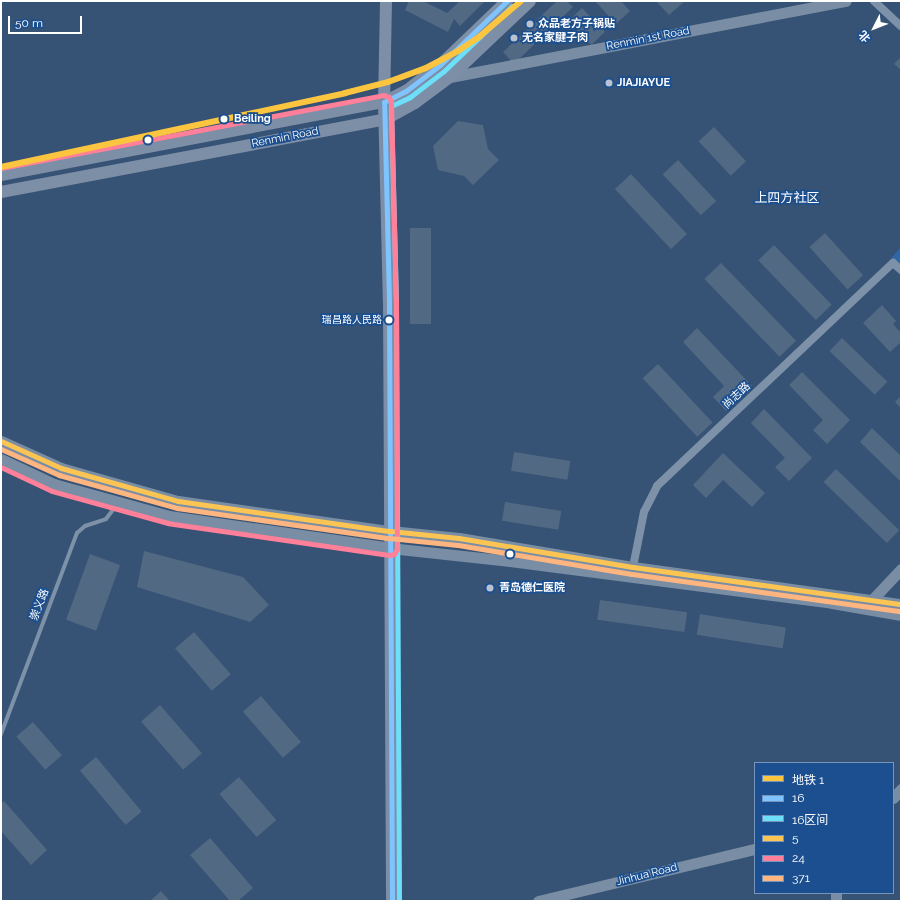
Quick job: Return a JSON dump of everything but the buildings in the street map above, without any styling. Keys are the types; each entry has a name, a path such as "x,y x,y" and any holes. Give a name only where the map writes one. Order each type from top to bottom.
{"main road":[{"path":"386,1 384,102 386,119 392,901"},
{"name":"Renmin Road","path":"1,175 384,102 406,91 440,65 507,1"},
{"name":"Renmin Road","path":"1,192 386,119 415,103 450,77 530,1"},
{"name":"Renmin 1st Road","path":"450,77 846,1"},
{"path":"1,440 61,468 178,501 390,531 459,538 868,604 901,615"},
{"path":"1,459 54,484 169,516 390,548 868,604 901,604"},
{"path":"868,604 901,569"},
{"path":"894,797 901,789"},
{"name":"Jinhua Road","path":"538,901 754,848"}],"street":[{"path":"874,1 901,26"},
{"name":"尚志路","path":"633,567 644,512 656,486 893,263 901,270"}],"lane":[{"name":"崇义路","path":"1,734 77,533 85,526 106,519 118,502"}],"shaded area":[{"path":"901,247 901,268 891,258"}],"metro line":[{"name":"1","path":"1,167 345,93 388,82 426,68 458,51 480,36 521,1"}],"transit line":[{"name":"16","path":"392,901 389,301 384,102 406,91 440,65 507,1"},
{"name":"16区间","path":"399,901 396,301 391,106 410,97 444,71 512,6"},
{"name":"24","path":"1,168 383,95 389,97 391,102 396,301 397,549 394,554 389,555 168,523 52,491 1,467"},
{"name":"5","path":"1,441 61,468 178,501 390,531 459,538 633,567 901,604"},
{"name":"371","path":"1,449 59,475 177,508 389,538 458,545 632,574 900,611"}],"place":[{"name":"众品老方子锅贴","path":"530,24"},
{"name":"无名家腱子肉","path":"514,38"},
{"name":"JIAJIAYUE","path":"609,83"},
{"name":"Beiling","path":"224,119"},
{"name":"瑞昌路人民路","path":"389,320"},
{"name":"青岛德仁医院","path":"490,588"}],"district":[{"name":"上四方社区","path":"787,198"}]}
